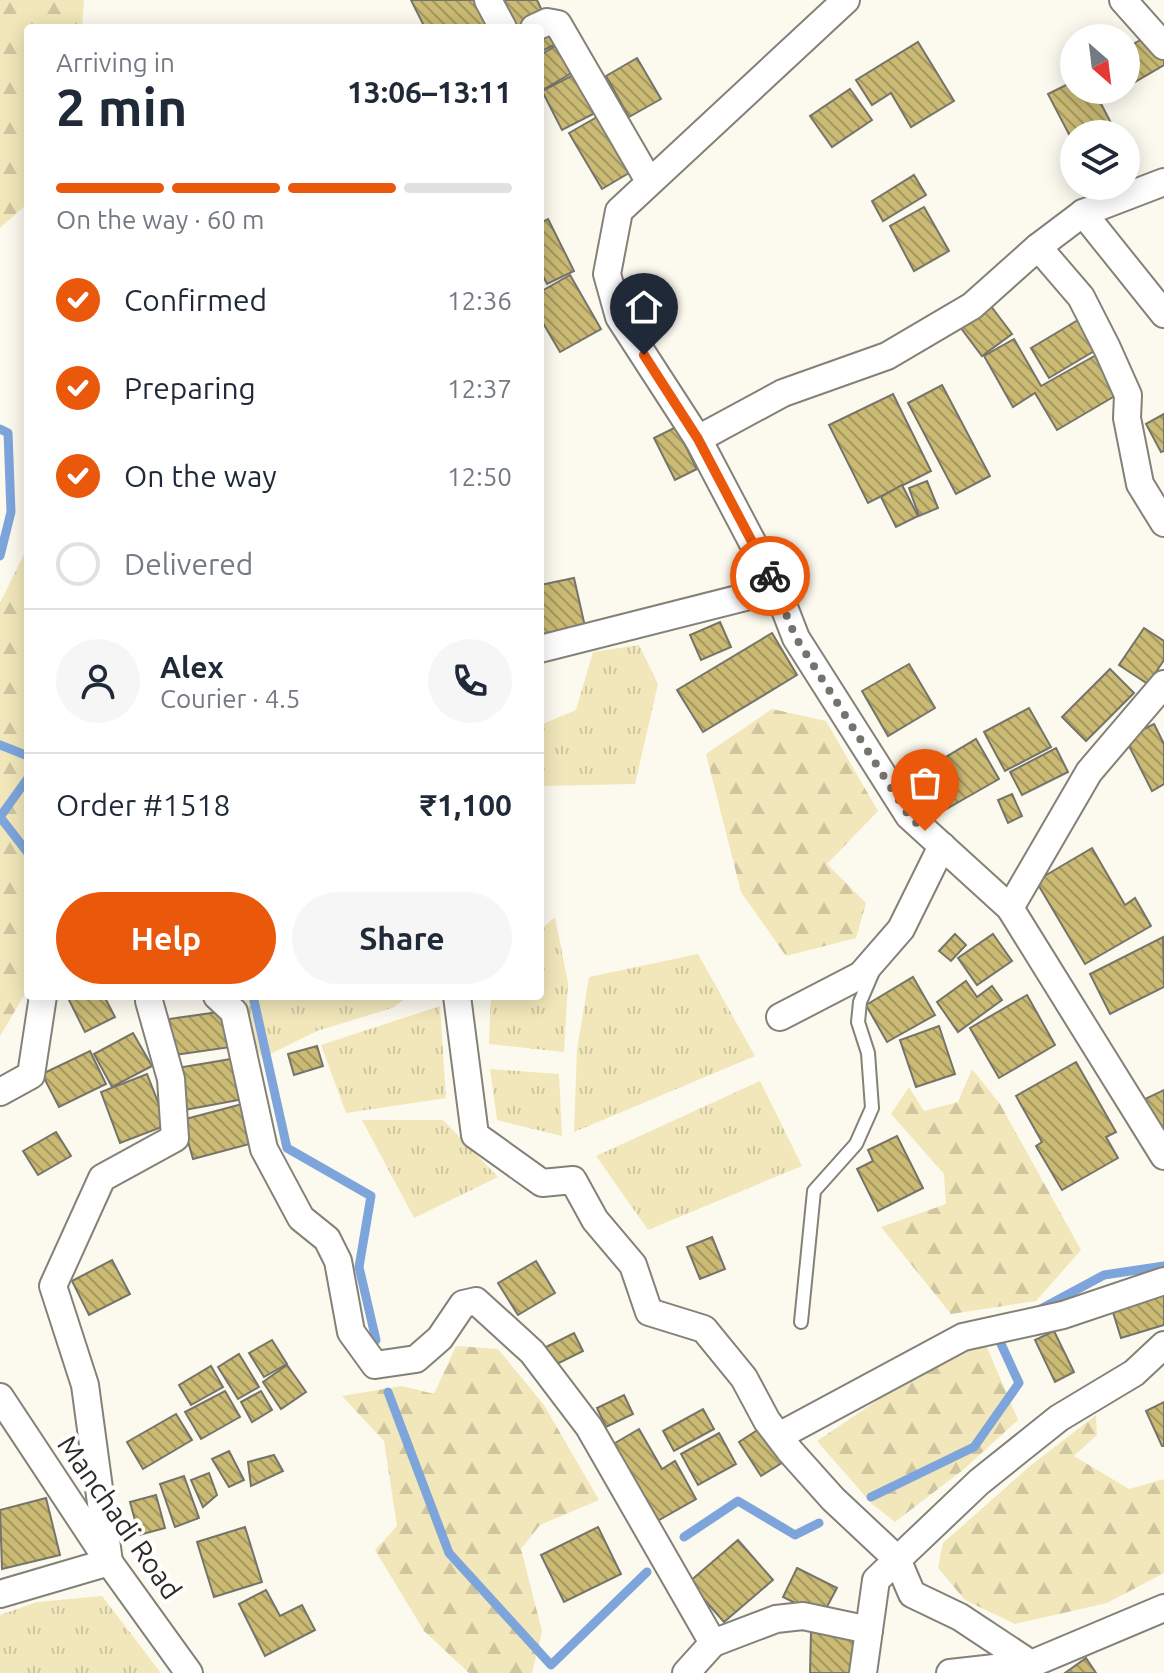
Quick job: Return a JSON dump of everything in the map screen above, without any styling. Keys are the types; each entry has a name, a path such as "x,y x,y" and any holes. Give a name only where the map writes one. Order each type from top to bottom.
{"street":[{"path":"488,0 501,24"},
{"path":"846,0 619,211 607,274 619,317 698,439 777,589 796,638 909,816 1010,908 1164,1156"},
{"path":"1123,0 1164,46"},
{"path":"543,24 558,24 649,181"},
{"path":"698,439 783,393 887,356 972,306 1038,247 1083,213 1164,182"},
{"path":"1083,213 1164,314"},
{"path":"1038,247 1081,297 1107,348 1128,395 1127,418 1140,484 1164,523"},
{"path":"544,648 777,589"},
{"path":"1010,908 1089,772 1164,684"},
{"path":"780,1017 861,975 901,929 942,846"},
{"path":"0,1092 31,1075 42,1000"},
{"path":"221,1000 234,1012 264,1149 301,1218 327,1239 338,1261 351,1332 375,1365 416,1359 440,1338 463,1304 476,1301 532,1352 589,1427 713,1643"},
{"path":"458,1000 475,1135 542,1183 573,1180 595,1220 633,1265 649,1312 704,1329 744,1378 779,1436 833,1499 897,1559 912,1594 960,1617 1030,1668"},
{"path":"0,1594 109,1562 85,1385 53,1286 102,1178 175,1138 171,1079 149,1001"},
{"path":"779,1436 963,1337 1063,1315 1164,1281"},
{"path":"863,1673 876,1580 990,1473 1059,1418 1134,1373 1164,1345"},
{"name":"Manchadi Road","path":"0,1397 109,1562 189,1673"},
{"path":"950,1673 1030,1668 1164,1608"},
{"path":"686,1673 713,1643 776,1619 803,1616 869,1630"}],"lane":[{"path":"801,1322 814,1191 856,1144 872,1108 868,1053 858,1022 860,1002 881,953"}],"green space":[{"path":"0,0 84,0 82,24 24,24 24,207 0,228"},
{"path":"24,554 24,996 0,1036 0,603"},
{"path":"639,645 658,684 635,784 544,786 544,723 576,710 593,652"},
{"path":"772,709 826,721 878,811 827,864 866,903 856,938 786,956 741,892 706,754"},
{"path":"555,917 568,983 564,1052 489,1044 491,1000 544,1000 544,927"},
{"path":"698,954 755,1056 574,1132 577,1050 589,977"},
{"path":"243,1000 403,1000 392,1008 317,1031 262,1058 253,1042"},
{"path":"440,1006 446,1098 346,1113 321,1045"},
{"path":"490,1069 559,1074 562,1136 497,1120"},
{"path":"972,1069 1000,1104 1081,1250 1036,1301 951,1314 881,1227 946,1204 944,1174 891,1114 909,1087 924,1111 958,1102"},
{"path":"760,1081 802,1166 648,1230 596,1156"},
{"path":"362,1120 443,1120 498,1177 414,1218"},
{"path":"984,1340 1018,1420 964,1469 895,1522 872,1504 817,1441 891,1391"},
{"path":"456,1346 498,1349 544,1405 599,1500 540,1525 521,1549 542,1631 532,1673 469,1673 424,1631 375,1550 397,1526 384,1441 342,1396 402,1386 434,1394"},
{"path":"1096,1415 1097,1435 1074,1456 1129,1489 1164,1479 1164,1573 1107,1603 1015,1624 965,1600 938,1568 943,1543 1030,1466"},
{"path":"102,1596 161,1673 0,1673 0,1615 37,1602"}],"building":[{"path":"411,0 478,0 490,24 423,24"},
{"path":"497,0 537,0 545,17 530,24 504,24"},
{"path":"546,24 556,44 544,50"},
{"path":"1151,34 1164,57 1164,65 1140,79 1140,40"},
{"path":"918,42 954,101 911,127 891,93 872,105 856,80"},
{"path":"559,44 575,71 544,89 544,53"},
{"path":"637,58 661,99 629,117 606,76"},
{"path":"579,72 599,111 562,130 544,90"},
{"path":"1060,88 1060,104 1101,104 1109,120 1062,120 1048,94"},
{"path":"850,89 872,120 832,147 810,116"},
{"path":"597,117 629,173 602,189 569,133"},
{"path":"914,175 926,195 883,221 872,201"},
{"path":"924,207 949,251 914,271 890,226"},
{"path":"548,219 574,271 547,284 544,278 544,221"},
{"path":"570,275 601,329 560,352 544,325 544,290"},
{"path":"978,289 1012,334 982,356 948,311"},
{"path":"1083,317 1101,347 1049,378 1031,348"},
{"path":"1014,339 1041,386 1098,354 1120,393 1057,430 1035,393 1013,407 984,356"},
{"path":"942,385 990,476 956,494 908,403"},
{"path":"893,394 931,471 868,503 829,425"},
{"path":"1164,414 1164,451 1161,452 1146,424"},
{"path":"676,427 697,469 675,480 654,438"},
{"path":"927,481 938,508 919,516 909,488"},
{"path":"902,485 918,516 896,527 881,497"},
{"path":"574,578 586,631 544,641 544,584"},
{"path":"720,622 731,647 701,660 690,635"},
{"path":"1144,628 1164,641 1164,660 1148,684 1119,665"},
{"path":"772,633 797,675 703,732 677,690"},
{"path":"909,664 935,708 888,736 862,691"},
{"path":"1110,669 1134,693 1086,741 1062,717"},
{"path":"1029,708 1051,747 1005,771 984,732"},
{"path":"1154,724 1164,744 1164,784 1152,791 1125,738"},
{"path":"976,739 999,779 936,815 914,776"},
{"path":"1056,748 1068,772 1022,795 1010,772"},
{"path":"1012,794 1022,816 1008,823 998,800"},
{"path":"1092,848 1125,905 1135,898 1151,926 1085,964 1036,881"},
{"path":"955,934 966,945 951,961 939,951"},
{"path":"993,934 1012,961 977,985 958,958"},
{"path":"1163,937 1164,987 1110,1014 1090,974"},
{"path":"913,977 935,1015 887,1042 866,1005"},
{"path":"966,981 977,997 992,986 1002,1000 958,1032 937,1002"},
{"path":"1027,995 1055,1045 999,1078 970,1028"},
{"path":"69,1000 106,1000 115,1017 85,1032"},
{"path":"226,1011 231,1047 174,1055 169,1019"},
{"path":"939,1026 955,1074 916,1087 900,1040"},
{"path":"133,1033 152,1066 112,1087 94,1054"},
{"path":"317,1046 323,1066 294,1075 288,1054"},
{"path":"90,1051 106,1084 59,1107 42,1074"},
{"path":"237,1058 244,1099 184,1110 177,1068"},
{"path":"1076,1062 1116,1132 1106,1137 1118,1158 1062,1190 1036,1146 1042,1142 1016,1096"},
{"path":"147,1074 167,1125 120,1143 101,1092"},
{"path":"1164,1090 1164,1139 1141,1101"},
{"path":"246,1103 257,1142 193,1159 182,1120"},
{"path":"56,1132 71,1156 38,1175 23,1151"},
{"path":"897,1136 923,1188 878,1211 857,1169 873,1161 868,1150"},
{"path":"712,1237 725,1269 700,1279 687,1247"},
{"path":"112,1260 130,1294 89,1315 72,1281"},
{"path":"536,1261 555,1293 518,1315 498,1283"},
{"path":"1164,1291 1164,1325 1121,1338 1111,1306"},
{"path":"1054,1331 1074,1372 1055,1382 1035,1340"},
{"path":"574,1333 583,1351 551,1367 542,1349"},
{"path":"272,1340 287,1364 264,1377 249,1353"},
{"path":"239,1354 259,1387 238,1399 218,1367"},
{"path":"287,1365 306,1392 281,1409 263,1382"},
{"path":"211,1366 223,1387 191,1405 179,1385"},
{"path":"225,1391 240,1417 201,1439 185,1412"},
{"path":"261,1391 272,1410 252,1422 241,1402"},
{"path":"624,1395 633,1414 606,1427 597,1408"},
{"path":"1164,1402 1164,1446 1162,1446 1146,1411"},
{"path":"703,1409 714,1429 674,1451 663,1431"},
{"path":"176,1414 192,1440 143,1469 127,1442"},
{"path":"762,1427 785,1461 761,1476 739,1442"},
{"path":"639,1429 662,1469 675,1461 696,1499 654,1523 610,1446"},
{"path":"719,1433 736,1464 698,1485 681,1454"},
{"path":"229,1451 244,1480 229,1487 212,1459"},
{"path":"274,1455 283,1471 251,1486 248,1462"},
{"path":"209,1473 217,1495 203,1507 191,1480"},
{"path":"184,1476 199,1518 175,1527 160,1484"},
{"path":"156,1495 165,1528 139,1535 130,1502"},
{"path":"46,1498 60,1555 2,1569 0,1510"},
{"path":"245,1527 262,1582 214,1597 197,1542"},
{"path":"598,1527 621,1574 564,1602 541,1555"},
{"path":"738,1540 773,1580 724,1622 689,1582"},
{"path":"797,1568 837,1588 822,1616 783,1597"},
{"path":"266,1590 280,1616 302,1605 315,1630 265,1656 239,1604"},
{"path":"811,1632 853,1633 853,1673 810,1673"},
{"path":"1086,1658 1096,1673 1065,1673"}],"waterway":[{"path":"0,429 8,433 11,512 0,556"},
{"path":"0,745 24,754"},
{"path":"0,817 24,784"},
{"path":"0,817 24,848"},
{"path":"254,1000 287,1148 371,1196 359,1267 376,1340"},
{"path":"1037,1311 1104,1275 1164,1266"},
{"path":"871,1497 974,1447 1019,1383 996,1333"},
{"path":"388,1392 449,1553 551,1665 647,1572"},
{"path":"684,1537 738,1501 795,1535 819,1523"}],"way so far":[{"path":"770,576 796,638 909,816 925,831"}],"route":[{"path":"644,355 698,439 770,576"}]}
